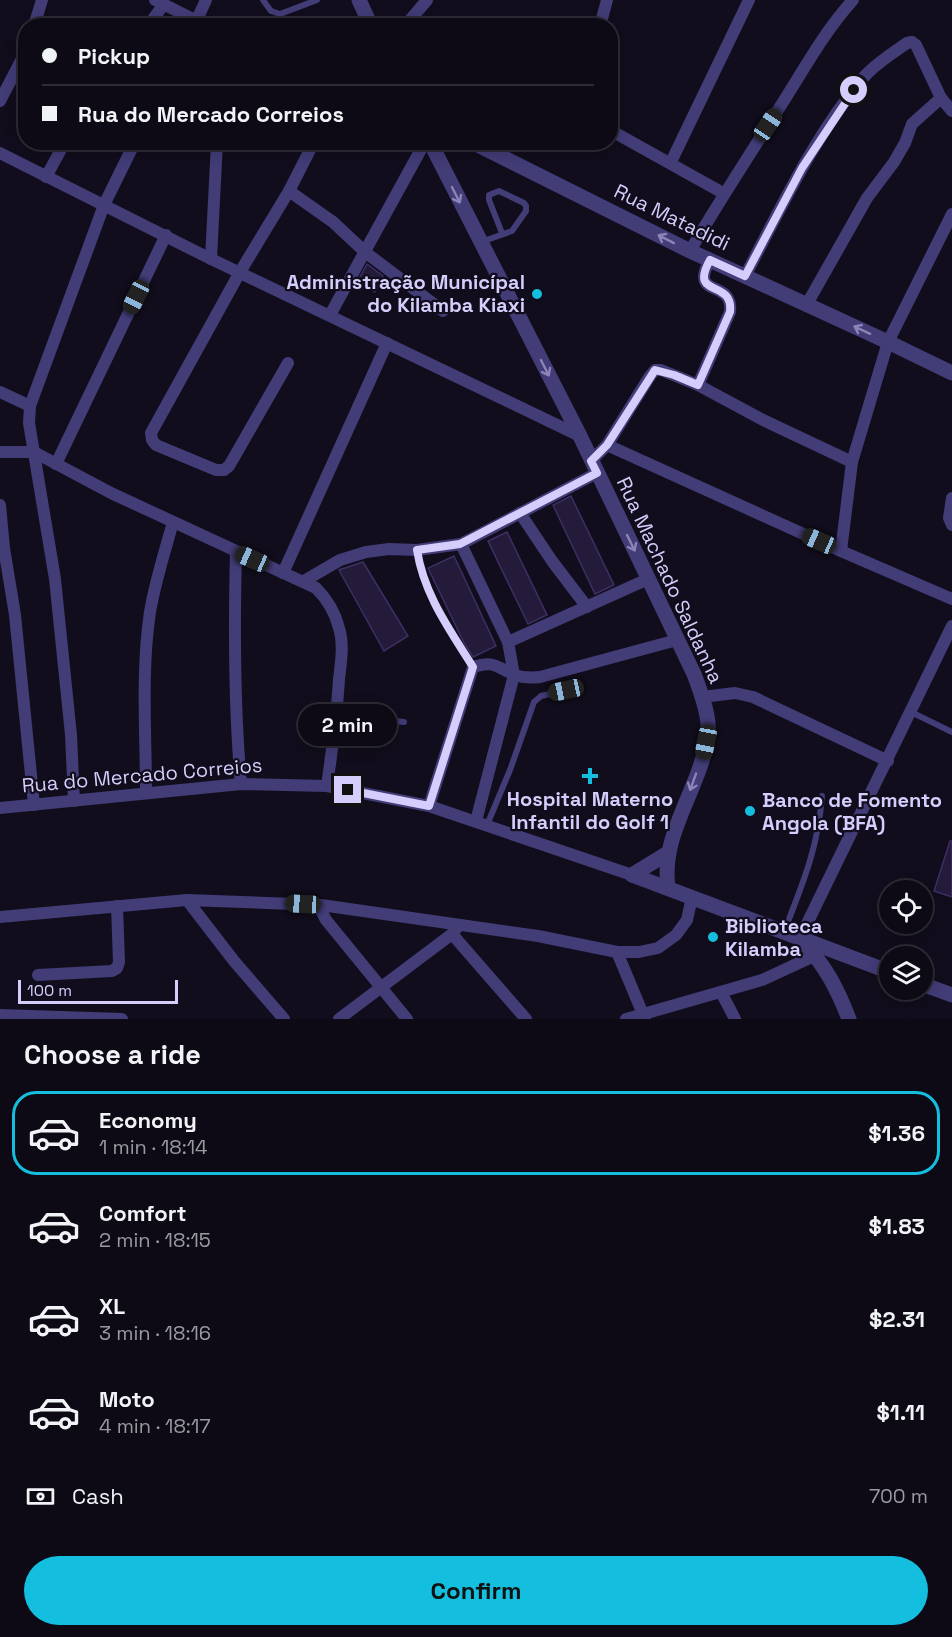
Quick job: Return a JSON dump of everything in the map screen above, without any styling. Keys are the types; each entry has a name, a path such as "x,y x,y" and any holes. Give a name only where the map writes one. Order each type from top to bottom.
{"street":[{"path":"36,18 42,0"},
{"path":"201,18 206,0"},
{"path":"359,0 367,18"},
{"path":"412,18 427,0"},
{"path":"602,18 607,0"},
{"path":"671,162 749,0"},
{"path":"690,251 723,193 800,72 853,0"},
{"path":"152,18 160,2 190,18"},
{"path":"745,276 802,168 864,76 907,43 912,42 916,45 940,98 952,111"},
{"path":"0,101 18,66"},
{"path":"807,304 867,198 900,153 912,124 940,98"},
{"path":"618,134 723,193"},
{"path":"46,177 61,150"},
{"path":"74,801 71,735 55,579 29,423 30,406 104,205 131,150"},
{"path":"211,259 217,150"},
{"path":"288,363 229,466 224,470 216,470 156,445 152,440 151,434 310,150"},
{"path":"330,315 423,150"},
{"name":"Rua Machado Saldanha","path":"432,150 580,436 694,674 702,697 709,730 704,754 668,853 666,870 668,887"},
{"path":"441,150 443,169"},
{"name":"Rua Matadidi","path":"486,150 690,251 952,373"},
{"path":"0,153 211,259 580,436"},
{"path":"289,191 333,222 365,252 442,311"},
{"path":"840,551 852,462 888,342 952,214"},
{"path":"56,464 166,235"},
{"path":"698,385 730,312 731,303 727,296 705,282 702,277 710,260"},
{"path":"283,573 387,344"},
{"path":"304,581 340,560 366,552 389,549 417,550 460,544 520,513 594,467 655,370 698,385 763,420 852,462"},
{"path":"0,392 30,406"},
{"path":"607,445 840,551 952,599"},
{"path":"0,452 34,452 111,493 236,552 304,581 316,588 327,599 340,630 342,650 337,715 327,786"},
{"path":"952,498 949,518 952,525"},
{"path":"0,505 4,548 15,615 34,805"},
{"path":"520,513 552,561 587,607"},
{"path":"146,793 145,690 150,610 172,522"},
{"path":"460,544 508,642 514,675 482,823"},
{"path":"236,552 235,721 241,784"},
{"path":"508,642 648,579"},
{"path":"849,1019 835,984 816,955 800,938 952,626"},
{"path":"429,806 473,667 486,663 500,666 514,675 525,678 540,677 677,640"},
{"path":"702,697 735,693 753,697 888,761"},
{"name":"Rua do Mercado Correios","path":"0,808 241,784 327,786 429,806 482,823 668,887 879,968"},
{"path":"632,875 668,853"},
{"path":"0,917 187,900 321,904 455,929 538,936 617,952 639,952 658,948 676,935 687,920 692,897"},
{"path":"187,900 234,961 284,1019"},
{"path":"321,904 326,920 407,1019"},
{"path":"38,975 112,971 117,968 119,962 117,906"},
{"path":"339,1019 455,929"},
{"path":"455,929 526,1019"},
{"path":"617,952 644,1016"},
{"path":"626,1019 644,1016 762,980 816,955"},
{"path":"835,984 838,974 845,966 858,960"},
{"path":"933,988 952,995"},
{"path":"721,992 735,1019"},
{"path":"0,1016 122,1019"}],"lane":[{"path":"263,0 271,10 280,14 317,0"},
{"path":"480,242 512,231 526,211 524,203 499,191 489,195 489,200 502,233"},
{"path":"417,550 420,570 432,601 473,667"},
{"path":"482,823 510,770 534,702 541,696 579,687"},
{"path":"911,712 952,732"},
{"path":"337,715 404,722"},
{"path":"784,932 813,856 820,826 822,796"}],"building":[{"path":"367,264 383,276 375,292 357,282"},
{"path":"571,496 614,585 595,594 553,505"},
{"path":"507,532 547,615 528,624 488,541"},
{"path":"454,556 496,646 473,657 428,568"},
{"path":"363,562 408,636 384,651 339,570"},
{"path":"950,841 952,841 952,897 934,891"}],"place":[{"name":"Administração Municípal do Kilamba Kiaxi","path":"537,294"},
{"name":"Hospital Materno Infantil do Golf 1","path":"590,776"},
{"name":"Banco de Fomento Angola (BFA)","path":"750,811"},
{"name":"Biblioteca Kilamba","path":"713,937"}],"route":[{"path":"348,790 429,806 473,667 432,601 420,570 417,550 460,544 597,473 591,461 607,445 655,370 661,370 698,385 730,312 731,303 727,296 705,282 702,277 704,271 710,260 745,276 802,168 854,90"}]}
